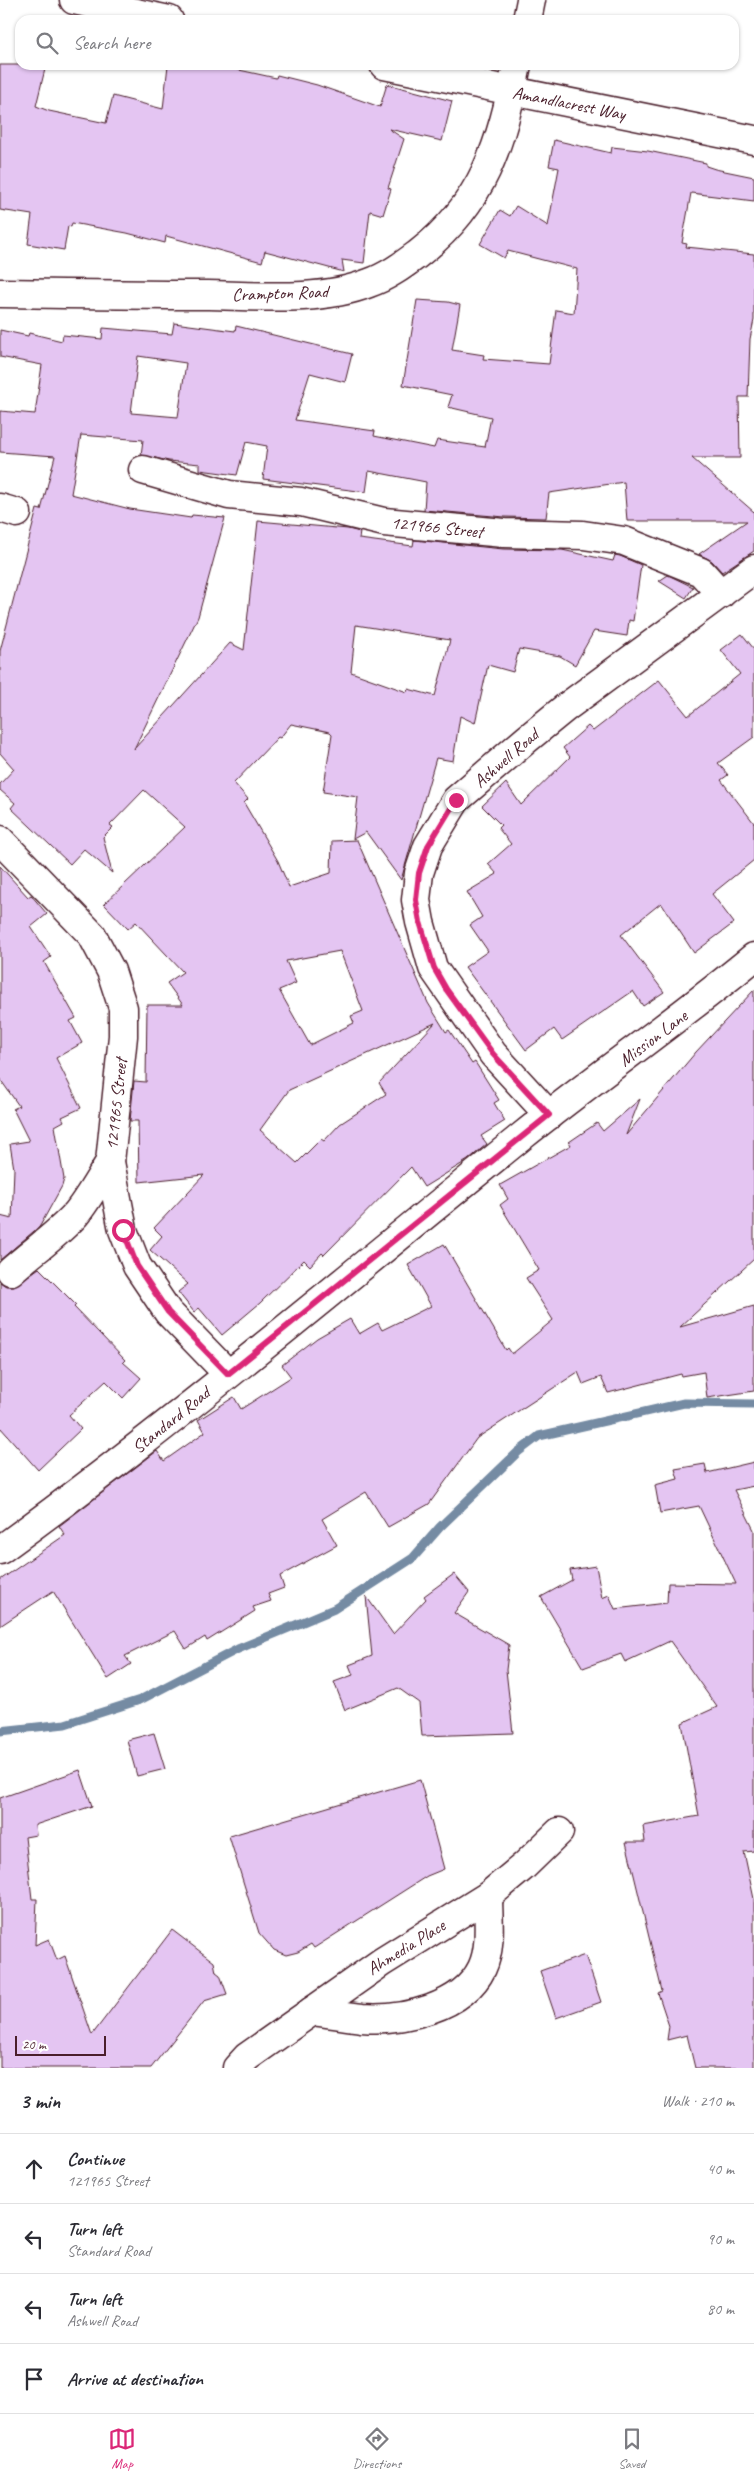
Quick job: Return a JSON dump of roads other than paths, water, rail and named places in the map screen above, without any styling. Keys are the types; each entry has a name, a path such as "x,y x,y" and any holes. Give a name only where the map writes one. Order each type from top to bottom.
{"street":[{"path":"74,0 146,15"},
{"path":"528,15 531,0"},
{"name":"Amandlacrest Way","path":"408,70 754,140"},
{"name":"Crampton Road","path":"0,294 293,296 344,290 369,283 398,269 429,245 469,202 486,172 512,92 516,70"},
{"name":"121966 Street","path":"143,470 229,495 301,502 384,522 504,534 583,535 624,541 701,572 721,594"},
{"name":"Ashwell Road","path":"549,1115 493,1054 434,968 420,922 416,900 419,873 428,846 456,800 486,774 565,708 754,569"},
{"name":"121965 Street","path":"0,840 92,935 111,971 123,1008 123,1036 110,1162 123,1230 137,1266 168,1312 228,1374"},
{"name":"Mission Lane","path":"549,1115 691,1010 754,957"},
{"name":"Standard Road","path":"0,1550 89,1486 549,1115"},
{"path":"11,1271 59,1232 77,1212 110,1162"},
{"name":"Ahmedia Place","path":"244,2064 312,2011 382,1962 488,1896 524,1866 559,1832"},
{"path":"312,2011 362,2018 392,2017 426,2010 457,1996 472,1982 482,1968 487,1951 488,1896"}],"waterway":[{"path":"0,1731 65,1724 140,1700 238,1649 334,1609 413,1558 440,1527 518,1452 539,1436 684,1403 754,1404"}]}
